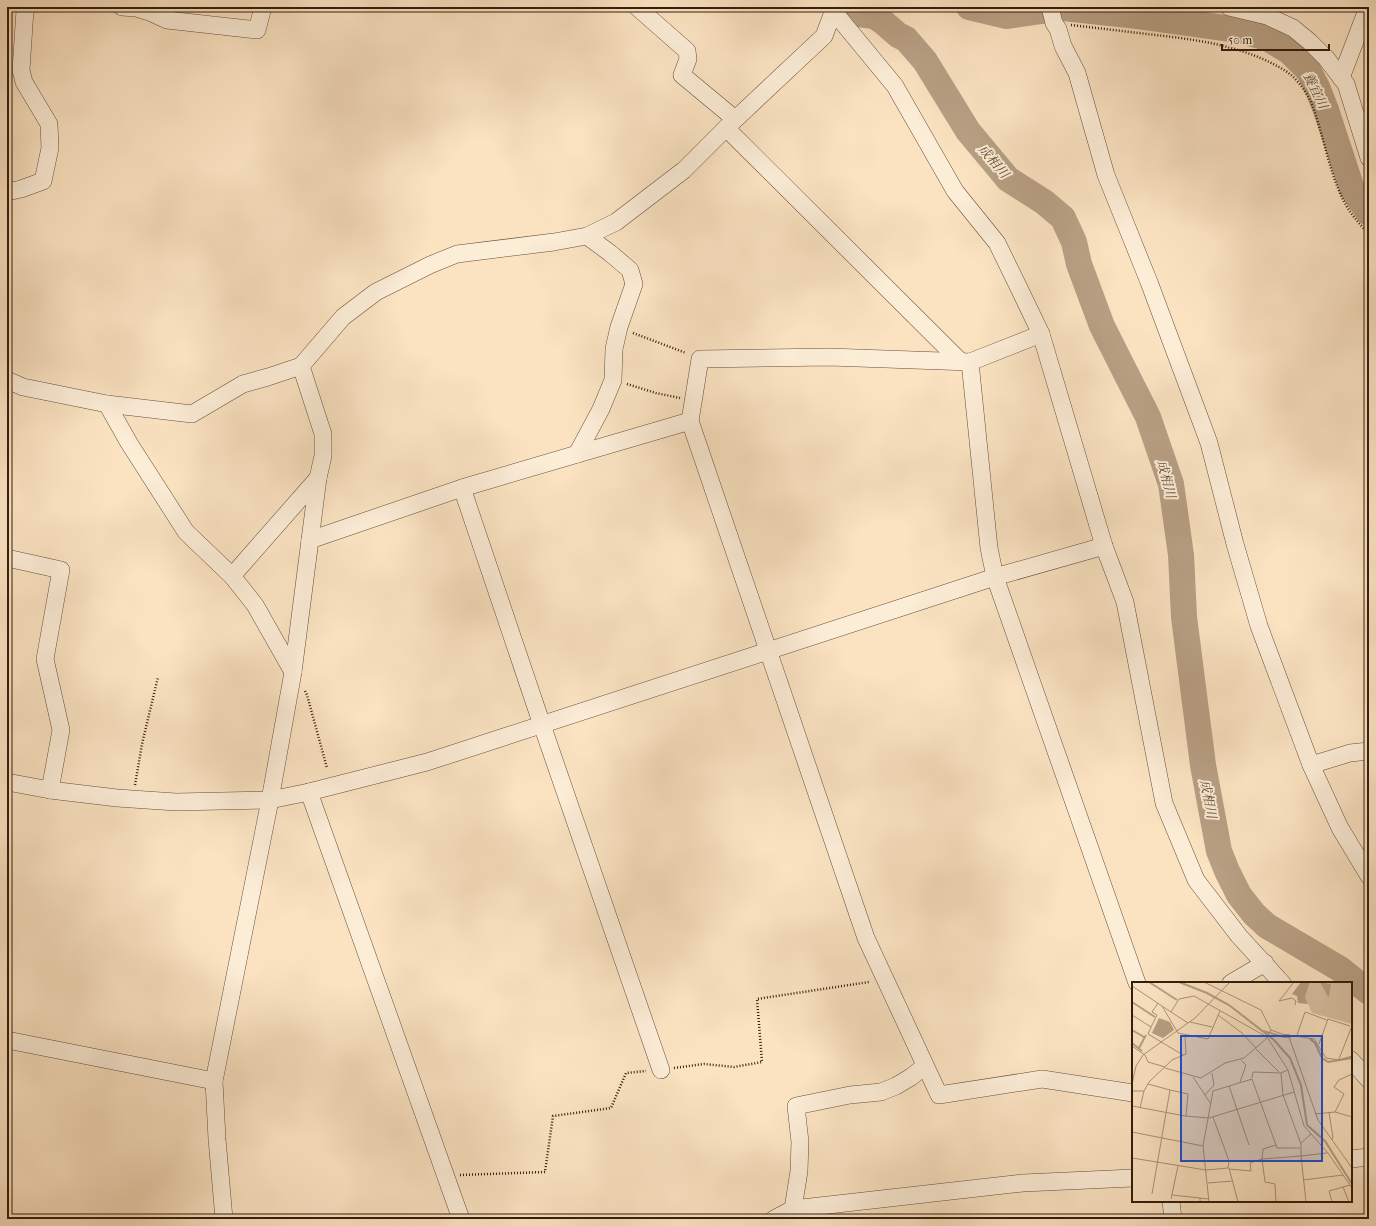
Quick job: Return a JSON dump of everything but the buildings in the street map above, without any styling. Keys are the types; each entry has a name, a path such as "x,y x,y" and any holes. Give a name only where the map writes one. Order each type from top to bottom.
{"street":[{"path":"12,188 43,181 50,148 49,124 24,82 20,70 25,10 28,7"},
{"path":"122,7 136,8 167,20 257,30 263,7"},
{"path":"637,7 687,51 688,59 682,75 965,361 989,548 995,577 1137,982"},
{"path":"1229,7 1267,16 1293,28 1326,58 1346,84 1369,158"},
{"path":"1341,78 1368,7"},
{"path":"7,380 23,387 107,404 192,414 243,384 268,378 301,366 343,317 376,292 430,265 457,254 554,242 587,236 616,222 684,170 824,36 833,8"},
{"path":"833,8 895,86 955,191 997,243 1040,334 1104,546 1125,602 1164,803 1196,880 1239,936 1281,982"},
{"path":"1052,15 1063,46 1076,72 1106,175 1149,282 1209,443 1235,544 1259,626 1311,765 1340,828 1369,876"},
{"path":"577,454 601,409 613,380 614,349 634,284 630,270 587,236"},
{"path":"1040,334 965,361 829,356 700,359 690,421 866,938 939,1096 1042,1079 1132,1093"},
{"path":"224,1219 214,1081 270,800 293,672 318,478 323,456 323,434 301,366"},
{"path":"107,404 129,443 186,532 232,576 255,605 293,672"},
{"path":"310,540 462,488 690,421"},
{"path":"232,576 318,478"},
{"path":"462,488 661,1070"},
{"path":"7,782 50,790 176,802 270,800 309,792 426,762 995,577 1104,546"},
{"path":"7,558 61,570 45,659 61,730 50,790"},
{"path":"1311,765 1350,753 1369,751"},
{"path":"309,792 461,1219"},
{"path":"1233,982 1264,963"},
{"path":"7,1040 214,1081"},
{"path":"1352,1061 1369,1080"},
{"path":"794,1214 800,1142 796,1106 850,1095 881,1092 906,1080 925,1066"},
{"path":"1352,1158 1369,1157"},
{"path":"774,1219 794,1214 1023,1183 1132,1178"},
{"path":"1172,1202 1173,1219"}],"path":[{"path":"1052,15 1236,49 1285,71 1300,85 1310,102 1342,197 1351,213 1369,234"},
{"path":"620,327 700,359"},
{"path":"613,380 656,394 694,401"},
{"path":"293,672 307,695 327,768"},
{"path":"133,799 142,744 158,677"}],"waterway":[{"name":"成相川","path":"850,7 858,14 874,16 898,35 906,39 925,61 968,131 1008,179 1044,202 1063,218 1074,242 1079,264 1102,326 1148,417 1171,484 1181,555 1184,617 1203,765 1219,851 1239,895 1254,914 1267,926 1340,969 1369,992"},
{"name":"養宜川","path":"969,7 1007,16 1063,8 1138,16 1239,30 1267,38 1290,52 1308,70 1317,87 1326,110 1352,189 1369,213"}]}
